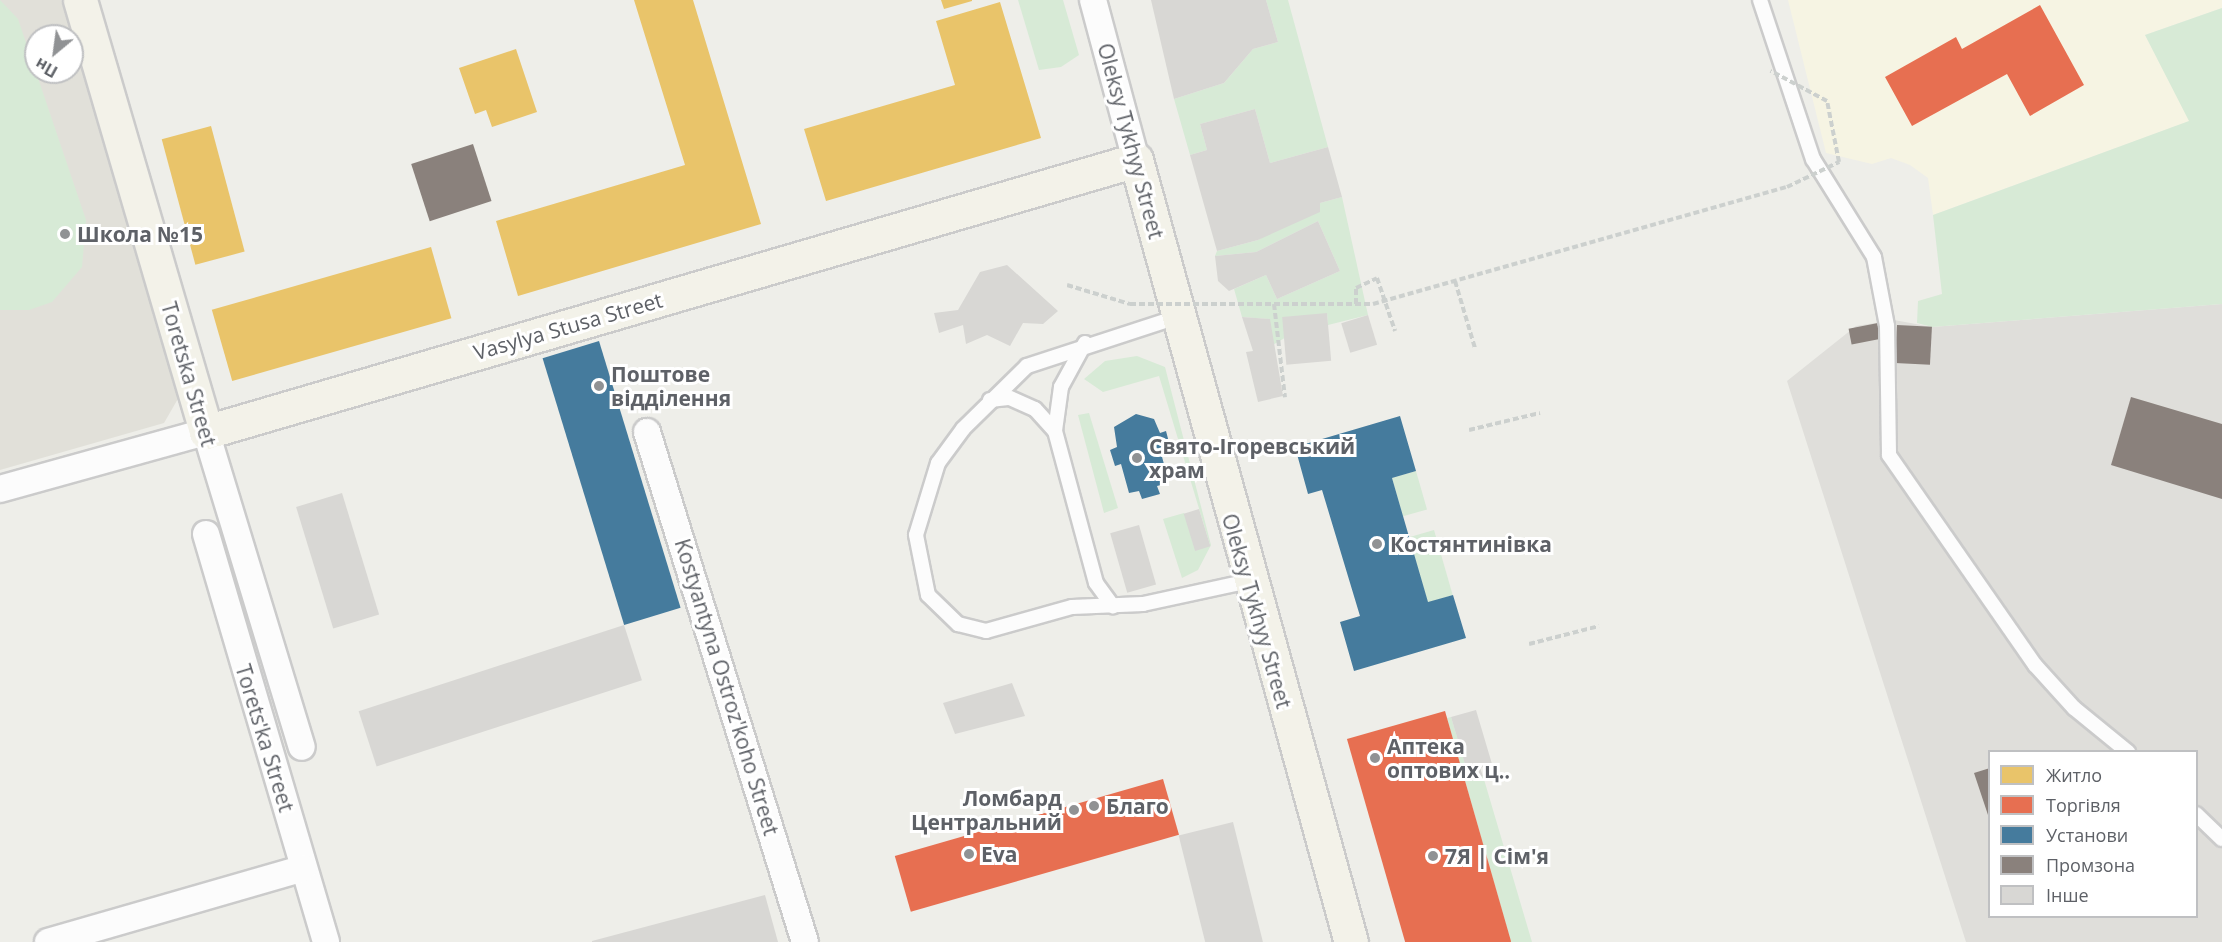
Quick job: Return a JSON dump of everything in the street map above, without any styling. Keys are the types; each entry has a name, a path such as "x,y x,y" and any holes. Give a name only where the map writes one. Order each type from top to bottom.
{"main road":[{"name":"Toretska Street","path":"80,0 206,432"},
{"name":"Vasylya Stusa Street","path":"206,432 1136,160"},
{"name":"Oleksy Tykhyy Street","path":"1136,160 1249,581 1351,942"}],"street":[{"name":"Oleksy Tykhyy Street","path":"1093,0 1136,160"},
{"name":"Vasylya Stusa Street","path":"0,489 206,432"},
{"name":"Toretska Street","path":"206,432 302,747"},
{"name":"Kostyantyna Ostroz'koho Street","path":"647,432 805,942"},
{"name":"Toretsʹka Street","path":"206,534 326,942"},
{"path":"48,942 304,868"}],"lane":[{"path":"1760,0 1813,159 1874,257 1887,326 1889,455 2035,665 2074,708 2126,750"},
{"path":"1177,317 1085,344 1027,366 990,400 938,463 924,501 916,535 928,594 958,624 986,631 1072,607 1113,606 1249,581"},
{"path":"1085,344 1061,387 1055,431 1096,583 1113,606"},
{"path":"990,400 1010,398 1035,409 1055,431"},
{"path":"2198,816 2222,839"}],"path":[{"path":"1067,285 1130,304 1356,304 1455,281 1787,188 1839,162 1827,101 1771,71"},
{"path":"1356,304 1356,288 1377,278 1395,331"},
{"path":"1455,281 1475,348"},
{"path":"1274,304 1285,398"},
{"path":"1469,430 1540,413"},
{"path":"1529,644 1599,626"}],"shaded area":[{"name":"Школа №15","path":"0,0 61,0 68,24 24,24 24,84 84,84 84,77 179,397 164,423 0,470"},
{"path":"1788,0 2222,0 2222,8 2145,35 2190,121 1933,215 1928,178 1910,165 1891,158 1872,164 1826,153"},
{"path":"2222,304 2222,942 1966,942 1787,381 1856,326 1894,320 1932,327"}],"green space":[{"path":"0,0 18,19 24,37 24,84 40,84 86,220 82,267 52,302 29,310 0,310"},
{"path":"1018,0 1063,0 1079,55 1061,67 1039,70"},
{"path":"1266,0 1288,0 1328,147 1270,163 1255,109 1200,124 1207,150 1190,155 1174,99 1224,83 1253,49 1278,42"},
{"path":"2222,8 2222,304 1932,327 1917,323 1918,301 1942,294 1933,215 2189,121 2145,35"},
{"path":"1342,197 1368,315 1328,325 1327,313 1271,346 1269,319 1242,317 1234,289 1266,275 1277,299 1340,271 1318,221 1256,252 1215,256 1217,251 1258,240 1320,203"},
{"path":"1137,356 1165,367 1211,545 1198,570 1182,578 1163,519 1184,513 1210,545 1159,376 1103,392 1084,379 1105,361"},
{"path":"1089,413 1118,508 1104,513 1078,415"},
{"path":"1416,471 1427,509 1403,516 1392,478"},
{"path":"1434,530 1453,595 1428,603 1409,537"},
{"path":"1451,717 1470,780 1483,776 1532,942 1511,942 1447,718"}],"building: Житло":[{"path":"634,0 693,0 761,224 518,296 496,221 685,165"},
{"path":"941,0 972,0 972,1 944,9"},
{"path":"1000,2 1041,138 826,201 804,129 955,85 936,21"},
{"path":"516,49 537,112 492,127 486,110 475,114 459,68"},
{"path":"211,126 245,252 195,265 162,139"},
{"path":"431,247 451,318 232,381 212,310"}],"building: Торгівля":[{"path":"2040,5 2084,85 2030,116 2007,74 1912,126 1885,77 1956,37 1962,49"},
{"path":"1445,711 1511,942 1405,942 1347,739"},
{"path":"1163,779 1179,835 911,912 895,856"}],"building: Установи":[{"path":"599,341 681,608 624,625 543,358"},
{"name":"Свято-Ігоревський храм","path":"1136,414 1154,419 1160,433 1166,431 1171,450 1161,453 1169,483 1157,486 1160,494 1142,499 1139,491 1129,493 1121,464 1115,466 1110,450 1117,447 1114,427"},
{"path":"1400,416 1416,471 1392,478 1428,602 1453,595 1466,638 1354,671 1340,622 1360,616 1322,490 1308,494 1295,447"}],"building: Промзона":[{"path":"473,144 492,201 430,221 411,164"},
{"path":"1878,323 1881,339 1852,344 1849,329"},
{"path":"1897,325 1932,327 1930,365 1895,363"},
{"path":"2131,397 2222,424 2222,499 2111,465"},
{"path":"1988,769 1988,815 1974,773"}],"building: Інше":[{"path":"1151,0 1266,0 1278,42 1253,49 1224,83 1174,99"},
{"path":"1255,109 1270,163 1328,147 1342,197 1320,203 1320,212 1258,240 1217,251 1190,155 1207,150 1200,124"},
{"path":"1318,221 1340,271 1277,299 1266,275 1229,291 1218,281 1215,256 1256,252"},
{"path":"1007,265 1058,311 1043,324 1023,323 1010,346 987,335 966,344 963,325 939,333 934,313 958,310 980,272"},
{"path":"1327,313 1331,361 1286,365 1282,317"},
{"path":"1368,315 1377,345 1350,353 1341,323"},
{"path":"1242,317 1270,319 1283,396 1258,402 1246,352 1253,351"},
{"path":"342,493 379,614 333,628 296,507"},
{"path":"1199,509 1210,546 1195,551 1184,514"},
{"path":"1139,525 1156,585 1127,593 1110,533"},
{"path":"624,625 642,680 377,766 359,711"},
{"path":"1012,683 1025,716 955,734 943,703"},
{"path":"1476,710 1492,764 1480,768 1483,776 1470,781 1451,717"},
{"path":"1233,822 1263,942 1205,942 1179,836"},
{"path":"765,895 778,942 592,942 592,941"}],"place":[{"name":"Школа №15","path":"65,234"},
{"name":"Поштове відділення","path":"599,386"},
{"name":"Свято-Ігоревський храм","path":"1137,458"},
{"name":"Костянтинівка","path":"1377,544"},
{"name":"Аптека оптових ц‥","path":"1375,758"},
{"name":"Благо","path":"1094,806"},
{"name":"Ломбард Центральний","path":"1074,810"},
{"name":"Eva","path":"969,854"},
{"name":"7Я | Сім'я","path":"1433,856"}]}
